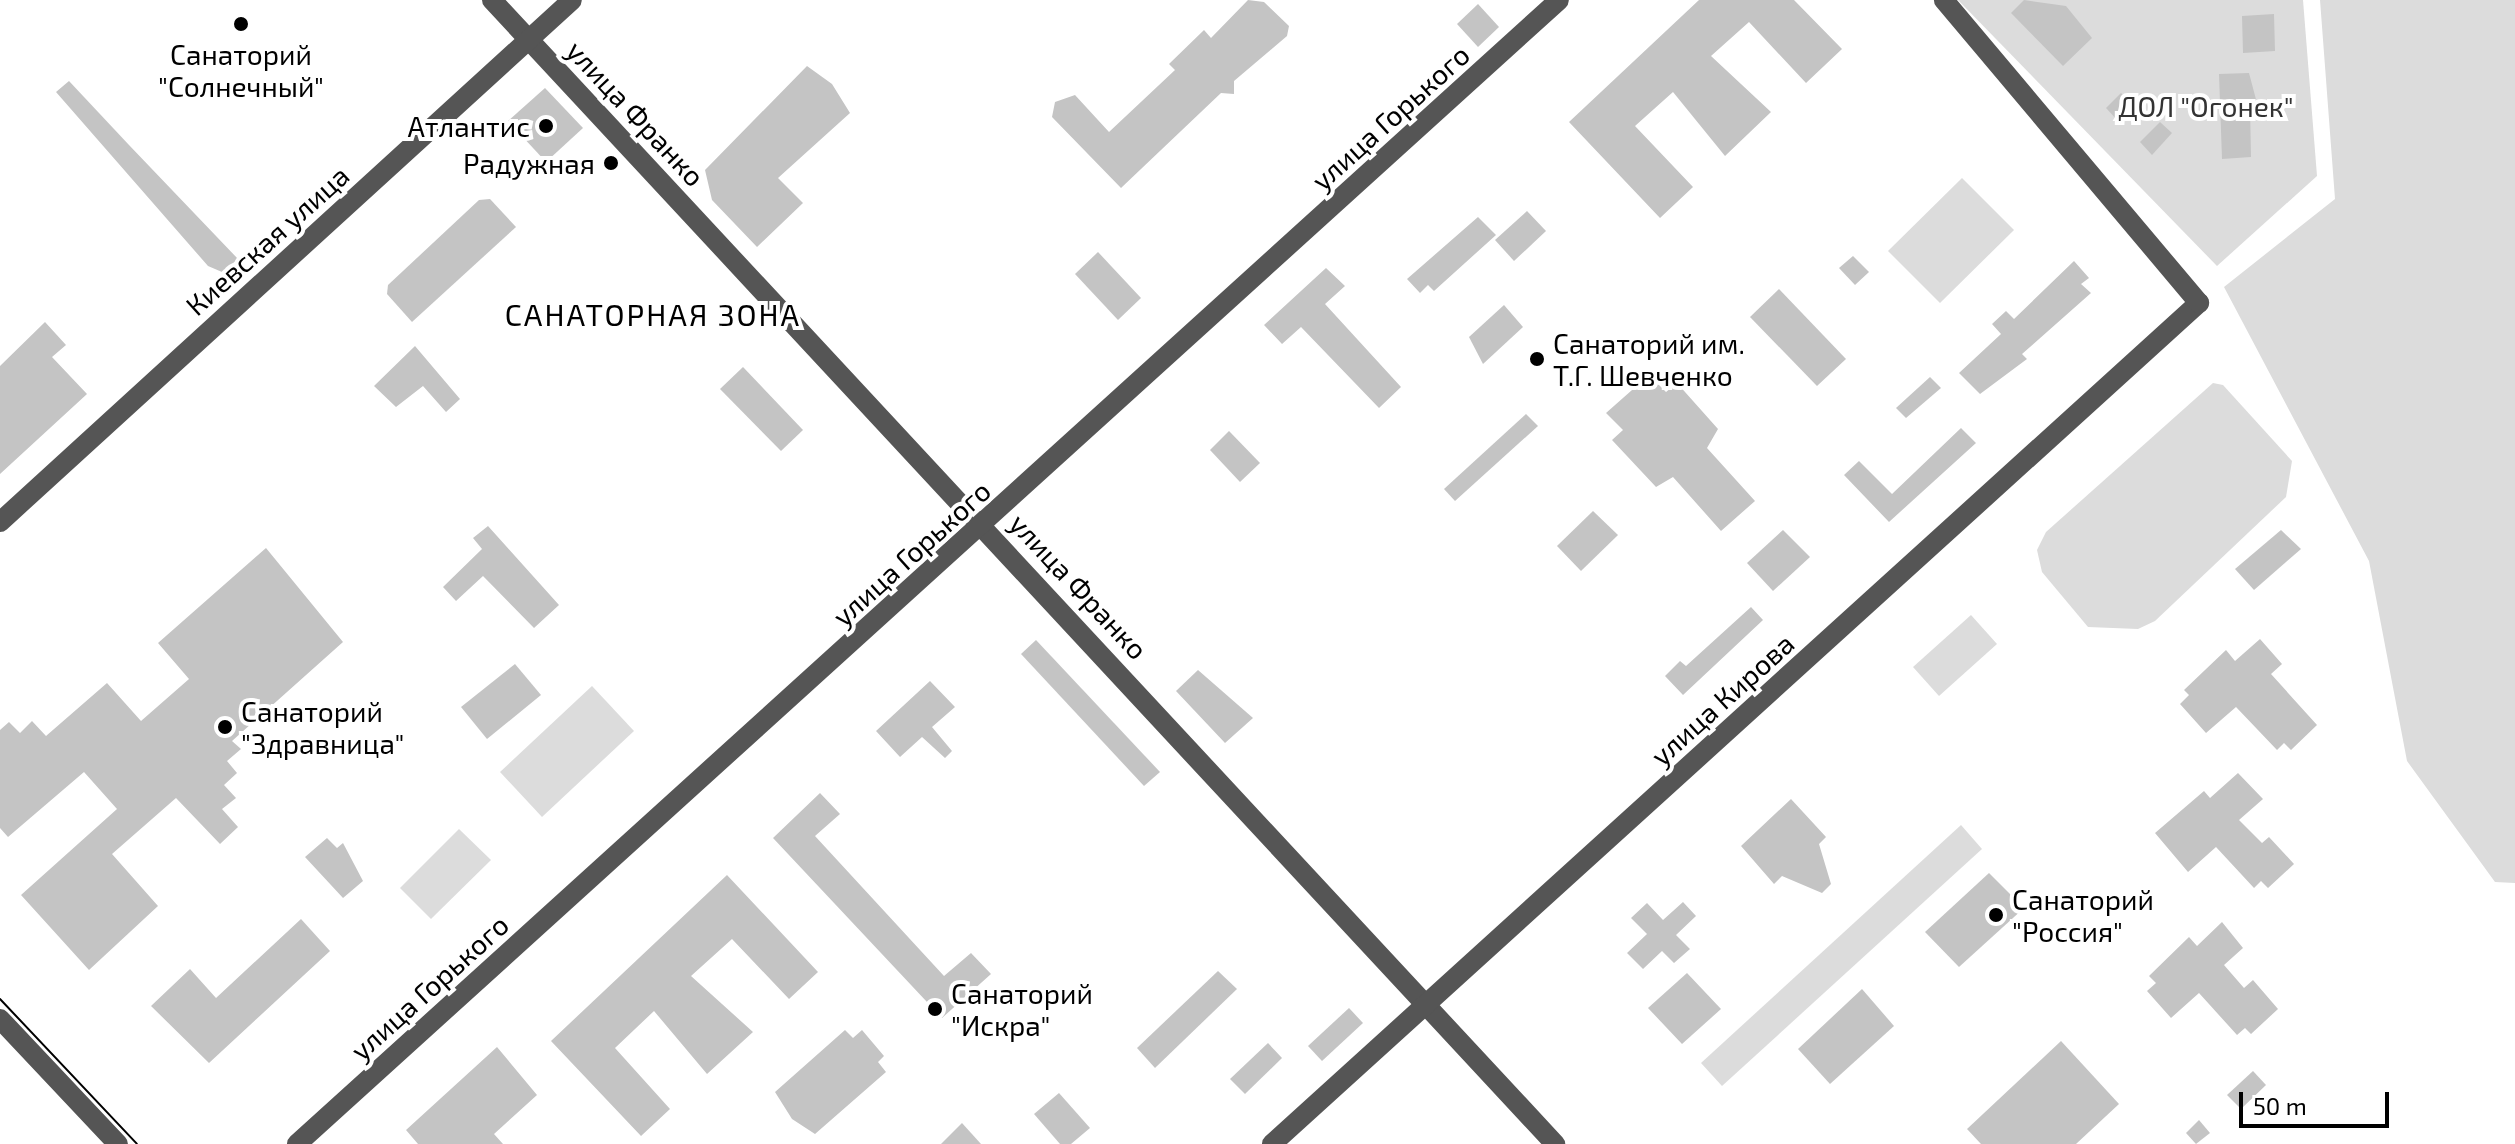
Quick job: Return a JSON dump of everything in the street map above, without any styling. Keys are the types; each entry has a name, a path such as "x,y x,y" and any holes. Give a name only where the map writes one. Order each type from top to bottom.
{"street":[{"name":"улица Франко","path":"492,0 984,525 1555,1144"},
{"name":"Киевская улица","path":"0,522 572,0"},
{"name":"улица Горького","path":"297,1144 984,525 1559,0"},
{"name":"улица Кирова","path":"1272,1144 2196,308 2194,292 1944,0"},
{"path":"0,1019 118,1144"}],"green space":[{"name":"ДОЛ \"Огонек\"","path":"1958,0 2303,0 2317,176 2217,266"},
{"path":"2320,0 2515,0 2515,883 2495,882 2407,761 2369,561 2224,287 2335,199"},
{"path":"1962,178 2014,230 1940,303 1888,251"},
{"path":"2213,383 2223,385 2292,461 2286,497 2155,621 2138,629 2088,627 2042,572 2037,550 2046,532"},
{"path":"1971,615 1997,644 1939,696 1913,667"},
{"path":"592,686 634,731 542,817 500,772"},
{"path":"1961,825 1982,849 1722,1086 1701,1063"},
{"path":"459,829 491,860 431,919 400,888"}],"building":[{"path":"1248,0 1264,2 1289,26 1287,36 1234,81 1234,94 1221,93 1121,188 1052,117 1055,102 1075,95 1109,132 1175,70 1169,64 1204,30 1211,38"},
{"path":"1699,0 1794,0 1842,49 1806,83 1749,22 1711,56 1771,112 1725,156 1673,92 1635,126 1693,187 1660,218 1569,122"},
{"path":"2024,0 2066,6 2092,38 2063,66 2011,13"},
{"path":"1478,4 1499,27 1478,47 1457,24"},
{"path":"2274,14 2275,51 2243,53 2242,16"},
{"path":"807,66 832,84 850,113 778,178 803,203 757,247 712,200 705,170"},
{"path":"2249,73 2258,107 2250,107 2251,157 2222,159 2219,74"},
{"path":"69,81 238,259 222,272 208,266 56,92"},
{"path":"545,88 583,128 546,162 508,121"},
{"path":"2121,93 2134,105 2118,121 2106,108"},
{"path":"2160,122 2172,133 2152,155 2140,142"},
{"path":"490,199 516,227 412,322 387,294 388,285 479,200"},
{"path":"1527,211 1546,231 1514,261 1495,240"},
{"path":"1478,217 1496,235 1434,291 1428,285 1420,293 1407,279"},
{"path":"1098,252 1141,298 1118,320 1075,274"},
{"path":"1853,256 1869,272 1855,285 1839,268"},
{"path":"2074,261 2089,278 2081,284 2091,293 2022,354 2027,359 1980,394 1959,373 2001,334 1992,324 2006,311 2014,319"},
{"path":"1326,268 1345,286 1325,304 1401,387 1379,408 1301,327 1282,344 1264,325"},
{"path":"1779,289 1846,359 1817,386 1750,317"},
{"path":"1504,305 1523,327 1483,364 1469,337"},
{"path":"45,322 66,345 52,357 87,394 0,474 0,366"},
{"path":"415,346 460,399 446,412 423,386 396,407 374,386"},
{"path":"743,367 803,430 781,451 720,389"},
{"path":"1649,375 1666,392 1677,383 1718,429 1707,448 1755,501 1721,531 1673,477 1656,487 1612,440 1623,430 1606,413"},
{"path":"1930,377 1941,388 1906,418 1896,408"},
{"path":"1526,414 1538,426 1455,501 1444,489"},
{"path":"1961,428 1976,443 1889,522 1844,475 1859,461 1892,494"},
{"path":"1229,431 1260,463 1240,482 1210,450"},
{"path":"1593,511 1618,535 1581,571 1557,546"},
{"path":"488,526 559,605 534,628 483,576 456,601 443,587 482,549 473,538"},
{"path":"1783,530 1810,557 1773,591 1747,563"},
{"path":"2281,530 2301,549 2254,590 2235,569"},
{"path":"266,548 343,642 232,741 241,749 227,761 237,773 224,785 236,798 222,809 238,827 220,844 176,798 112,854 158,906 89,970 21,895 117,809 84,772 8,837 0,828 0,730 9,722 20,733 32,721 46,736 107,683 141,721 189,679 158,643"},
{"path":"1751,607 1763,620 1683,695 1665,676 1680,661 1686,666"},
{"path":"2260,639 2282,664 2271,674 2317,725 2291,750 2284,743 2277,750 2236,707 2206,733 2180,704 2189,695 2184,690 2226,650 2235,661"},
{"path":"1036,640 1160,772 1144,786 1021,654"},
{"path":"515,664 541,695 487,739 461,707"},
{"path":"1198,670 1253,718 1225,743 1176,691"},
{"path":"930,681 955,707 932,727 952,751 945,758 922,737 900,757 876,731"},
{"path":"2238,773 2263,799 2239,820 2262,843 2269,837 2294,864 2268,888 2261,881 2254,888 2216,847 2188,872 2155,833 2204,791 2210,798"},
{"path":"820,793 840,814 815,836 944,976 971,953 991,974 942,1018 773,838"},
{"path":"1791,799 1826,837 1819,844 1831,884 1822,893 1782,876 1774,884 1741,846"},
{"path":"327,838 337,848 343,843 363,881 343,898 305,857"},
{"path":"1989,873 2024,908 1959,967 1925,932"},
{"path":"727,875 818,972 789,999 732,939 691,976 753,1032 707,1074 654,1011 615,1048 670,1109 641,1136 551,1041"},
{"path":"1683,902 1696,916 1676,935 1690,949 1674,963 1662,951 1643,969 1627,953 1647,934 1631,918 1647,903 1663,920"},
{"path":"301,919 330,951 209,1063 151,1006 190,969 216,998"},
{"path":"2222,922 2243,948 2224,965 2244,988 2253,980 2278,1009 2251,1034 2245,1028 2237,1035 2199,993 2171,1018 2147,991 2156,983 2149,976 2189,937 2197,946"},
{"path":"1218,971 1237,989 1155,1068 1137,1048"},
{"path":"1687,973 1721,1009 1682,1044 1648,1008"},
{"path":"1862,989 1894,1026 1830,1084 1798,1049"},
{"path":"1349,1008 1363,1023 1322,1061 1308,1046"},
{"path":"845,1030 853,1038 862,1030 884,1056 878,1062 886,1072 815,1134 792,1119 775,1092"},
{"path":"2061,1041 2119,1104 2076,1144 1981,1144 1967,1129"},
{"path":"1268,1043 1282,1058 1245,1094 1230,1079"},
{"path":"497,1047 537,1095 494,1134 503,1144 418,1144 406,1130"},
{"path":"2253,1071 2266,1085 2241,1109 2227,1095"},
{"path":"1059,1093 1090,1128 1071,1144 1060,1144 1034,1114"},
{"path":"2199,1120 2210,1133 2196,1144 2186,1133"},
{"path":"962,1123 981,1144 941,1144"}],"tram line":[{"path":"0,999 137,1144"}],"place":[{"name":"Санаторий \"Солнечный\"","path":"241,24"},
{"name":"Атлантис","path":"546,126"},
{"name":"Радужная","path":"611,163"},
{"name":"Санаторий им. Т.Г. Шевченко","path":"1537,359"},
{"name":"Санаторий \"Здравница\"","path":"225,727"},
{"name":"Санаторий \"Россия\"","path":"1996,915"},
{"name":"Санаторий \"Искра\"","path":"935,1009"}],"district":[{"name":"САНАТОРНАЯ ЗОНА","path":"653,314"}]}
